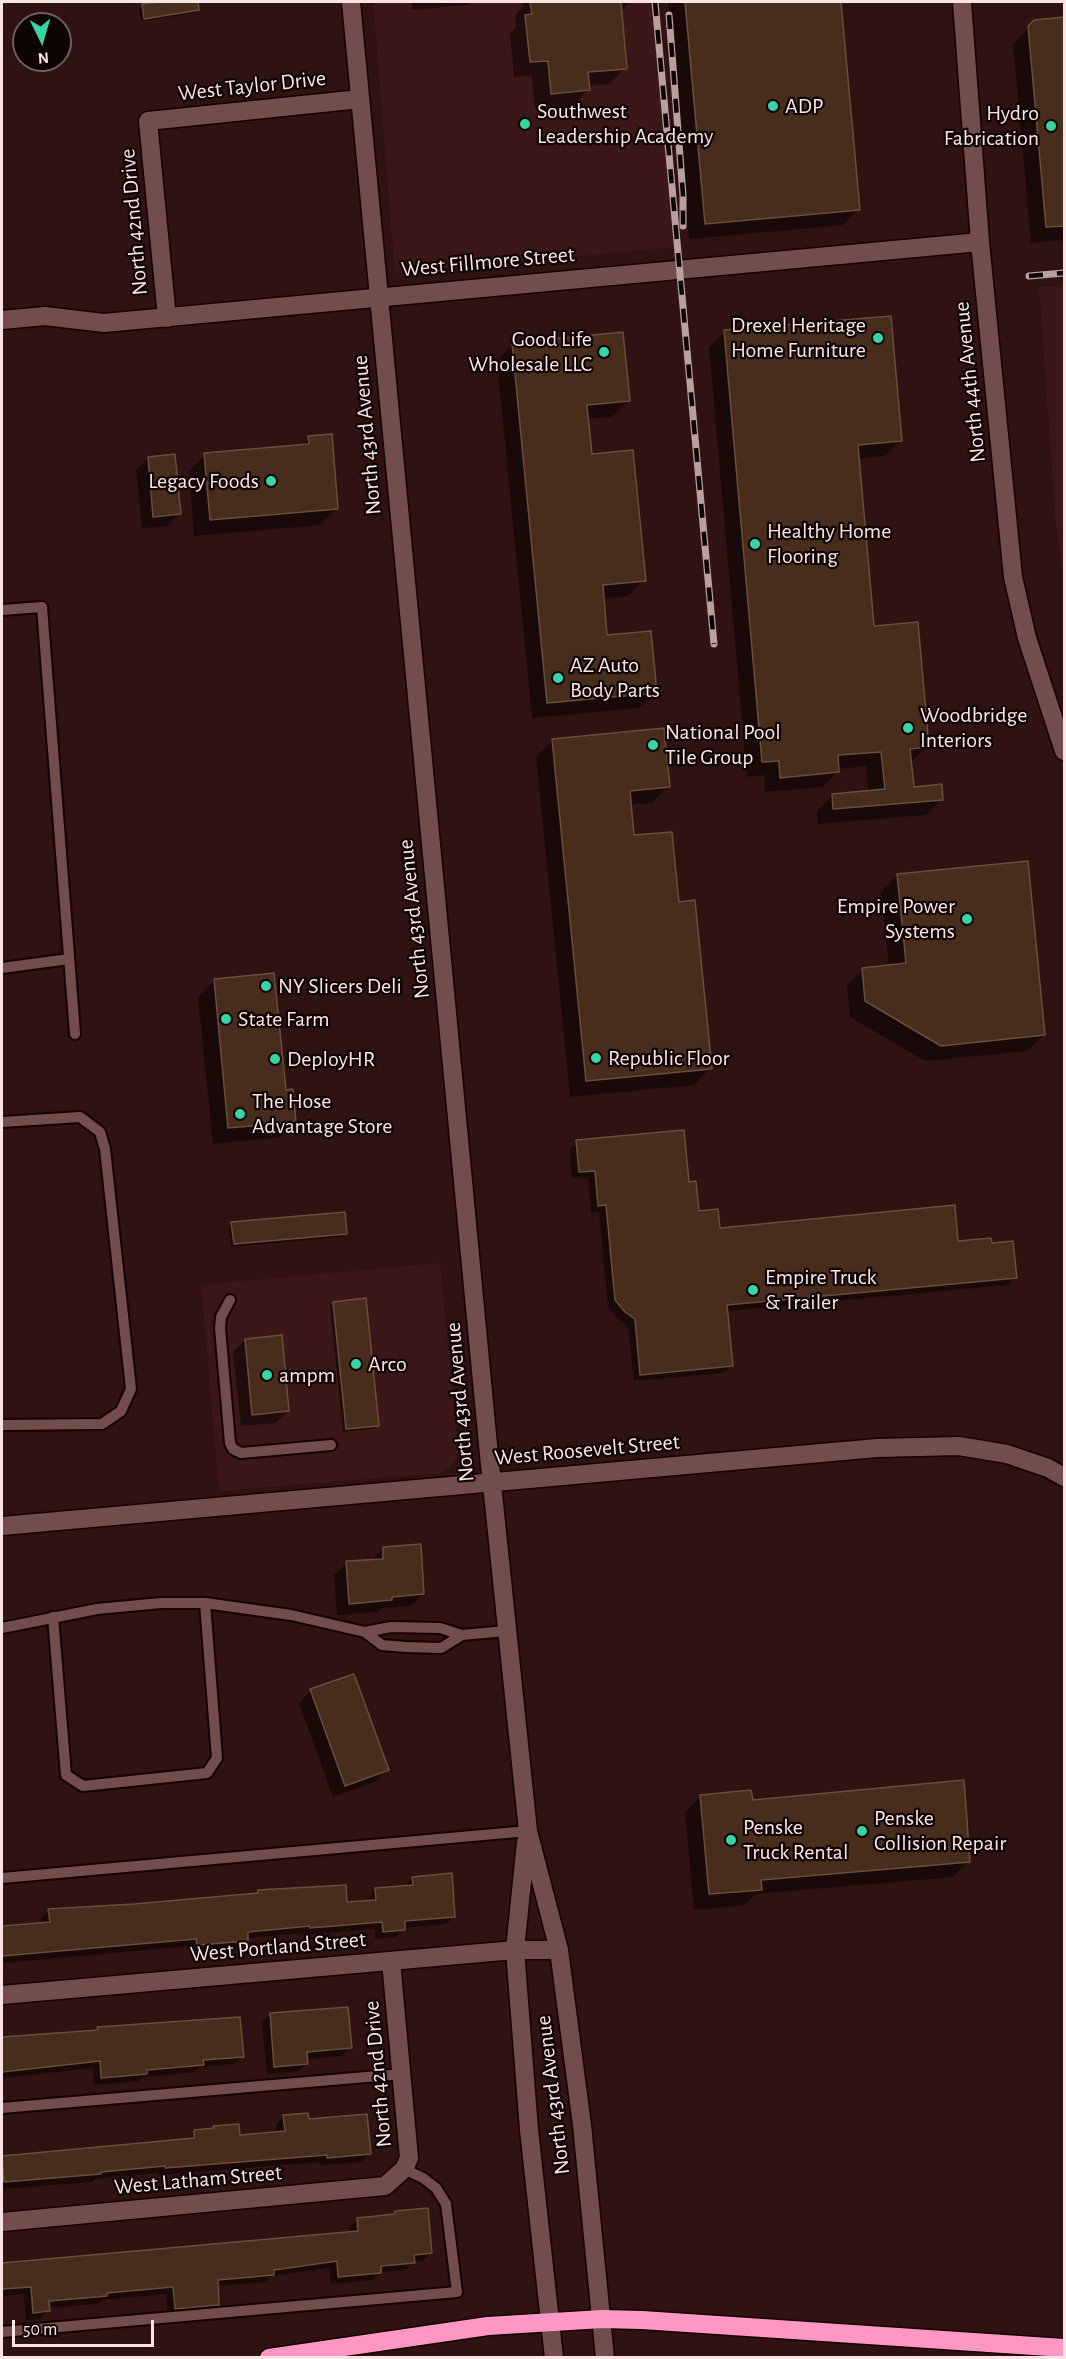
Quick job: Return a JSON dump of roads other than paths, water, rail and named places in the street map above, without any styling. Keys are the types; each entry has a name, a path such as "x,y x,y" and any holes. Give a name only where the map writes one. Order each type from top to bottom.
{"highway":[{"path":"269,2358 488,2326 602,2319 1065,2348"}],"street":[{"name":"North 43rd Avenue","path":"351,2 506,1630 528,1831 559,1950 582,2125 605,2358"},
{"name":"North 44th Avenue","path":"962,2 980,242 1013,577 1027,638 1065,751"},
{"name":"West Taylor Drive","path":"148,121 360,99"},
{"name":"North 42nd Drive","path":"148,121 167,318"},
{"name":"West Fillmore Street","path":"2,320 45,316 104,323 167,318 980,242"},
{"name":"West Roosevelt Street","path":"2,1526 877,1448 959,1446 1007,1454 1048,1468 1065,1477"},
{"name":"North 43rd Avenue","path":"528,1831 515,1950 529,2130 554,2358"},
{"name":"West Portland Street","path":"2,1995 515,1950 559,1950"},
{"name":"North 42nd Drive","path":"392,1961 409,2158 400,2174"},
{"name":"West Latham Street","path":"2,2222 376,2188 385,2186 400,2174"}],"lane":[{"path":"2,610 42,607 75,1034"},
{"path":"2,968 69,960"},
{"path":"2,1122 80,1117 100,1132 105,1149 131,1389 121,1411 102,1424 2,1425"},
{"path":"230,1300 221,1317 220,1328 230,1443 233,1449 241,1453 332,1445"},
{"path":"2,1628 96,1609 161,1603 205,1603 291,1615 365,1632 391,1627 440,1628 462,1635 506,1630"},
{"path":"53,1617 66,1775 83,1786 207,1773 217,1758 205,1603"},
{"path":"365,1632 382,1645 406,1647 441,1648 462,1635"},
{"path":"2,1878 528,1831"},
{"path":"2,2108 402,2074"},
{"path":"2,2332 456,2292 446,2204 436,2188 423,2178 400,2174"}],"railway":[{"path":"655,2 714,644"},
{"path":"669,15 683,195 683,226"},
{"path":"1029,276 1064,273"}],"place":[{"name":"ADP","path":"773,106"},
{"name":"Southwest Leadership Academy","path":"525,124"},
{"name":"Hydro Fabrication","path":"1051,126"},
{"name":"Drexel Heritage Home Furniture","path":"878,338"},
{"name":"Good Life Wholesale LLC","path":"604,352"},
{"name":"Legacy Foods","path":"271,481"},
{"name":"Healthy Home Flooring","path":"755,544"},
{"name":"AZ Auto Body Parts","path":"558,678"},
{"name":"Woodbridge Interiors","path":"908,728"},
{"name":"National Pool Tile Group","path":"653,745"},
{"name":"Empire Power Systems","path":"967,919"},
{"name":"NY Slicers Deli","path":"266,986"},
{"name":"State Farm","path":"226,1019"},
{"name":"Republic Floor","path":"596,1058"},
{"name":"DeployHR","path":"275,1059"},
{"name":"The Hose Advantage Store","path":"240,1114"},
{"name":"Empire Truck & Trailer","path":"753,1290"},
{"name":"Arco","path":"356,1364"},
{"name":"ampm","path":"267,1375"},
{"name":"Penske Collision Repair","path":"862,1831"},
{"name":"Penske Truck Rental","path":"731,1840"}]}
